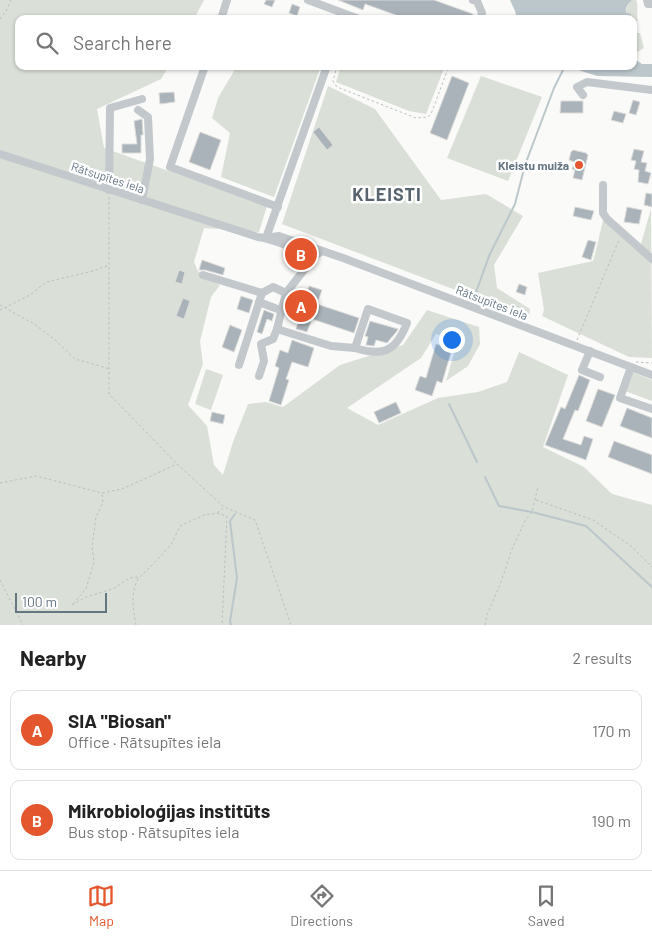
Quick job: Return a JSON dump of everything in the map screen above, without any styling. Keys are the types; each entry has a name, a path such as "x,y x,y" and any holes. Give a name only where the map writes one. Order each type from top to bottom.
{"street":[{"path":"222,15 227,0"},
{"path":"308,0 319,2 342,15"},
{"path":"473,0 477,1 481,15"},
{"path":"647,0 648,4 652,4"},
{"path":"204,70 170,167 278,207"},
{"path":"266,238 327,70"},
{"path":"583,95 577,86 587,82 652,90"},
{"path":"109,190 110,108 142,99"},
{"path":"138,110 148,117 150,159 142,200"},
{"name":"Rātsupītes iela","path":"0,154 258,237 279,236 324,251 652,375"},
{"path":"603,185 602,213 652,259"},
{"path":"246,341 261,344 273,339 286,293 315,256 324,251"},
{"path":"203,276 262,293"},
{"path":"239,365 262,293 273,287 286,293"},
{"path":"259,302 280,310"},
{"path":"276,329 331,346 355,348 373,353 391,348 401,338 406,323 368,309 355,348"},
{"path":"259,376 264,361 261,344"},
{"path":"590,351 582,370 600,377"},
{"path":"632,367 620,398 652,409"}],"path":[{"path":"0,19 11,0"},
{"path":"336,70 333,81 337,87 416,118 428,117 431,114 448,70"},
{"path":"109,190 110,370 108,394 177,464 224,507 255,520 292,625"},
{"path":"575,345 622,233"},
{"path":"0,310 30,295 46,282 93,271 109,265"},
{"path":"0,306 34,324 54,339 75,359 110,370"},
{"path":"0,483 36,476 102,493 122,489 177,464"},
{"path":"485,625 512,549 525,521 532,512 538,487"},
{"path":"102,493 103,503 96,517 92,546 94,562 86,589 72,605 86,597 115,588 129,578 140,576"},
{"path":"535,500 594,520 631,546 652,567"},
{"path":"216,513 224,507"},
{"path":"136,625 133,592 134,585 140,576 172,543 180,526 204,515 216,513 227,516 222,625"},
{"path":"0,580 23,625"}],"shaded area":[{"path":"0,0 204,0 196,15 15,15 15,70 167,70 161,79 97,109 104,148 267,206 259,232 204,228 194,262 198,271 220,285 211,297 200,341 203,364 188,405 207,426 214,465 223,475 233,442 248,404 266,402 283,407 340,365 403,345 427,310 479,327 480,344 468,366 446,381 458,340 436,334 421,358 347,408 378,425 438,398 478,392 507,382 519,352 568,375 543,447 584,467 612,494 652,505 652,625 0,625"},
{"path":"510,0 632,0 626,9 626,13 630,15 516,15"},
{"path":"632,0 636,0 637,15 626,13 627,7"},
{"path":"637,33 640,33 644,48 637,52"},
{"path":"637,61 642,64 652,64 652,77 597,76 578,70 637,70"},
{"path":"235,70 320,70 274,197 221,177 230,133 212,118 218,98"},
{"path":"340,70 443,70 426,114 409,111 336,82"},
{"path":"481,76 542,97 508,181 447,158"},
{"path":"328,86 375,109 441,200 486,194 523,216 494,265 497,288 530,309 529,318 282,224"},
{"path":"651,209 652,358 629,357 542,316 544,310 538,273 593,261 605,214 640,247"},
{"path":"206,369 223,375 211,410 195,404"},
{"path":"632,372 652,380 652,401 625,391"}],"building":[{"path":"266,0 275,0 272,7 264,4"},
{"path":"338,0 434,0 473,14 396,15 365,4 363,10"},
{"path":"292,4 300,7 297,15 289,13"},
{"path":"452,76 469,83 447,140 430,133"},
{"path":"174,92 175,102 160,104 159,93"},
{"path":"633,100 640,102 636,115 629,113"},
{"path":"561,101 583,101 583,113 560,113"},
{"path":"614,111 626,114 623,123 611,120"},
{"path":"142,119 141,153 122,153 122,144 137,144 134,121"},
{"path":"319,127 333,145 327,150 313,132"},
{"path":"200,132 221,140 210,170 189,162"},
{"path":"634,149 644,151 641,162 647,163 645,171 651,173 648,184 638,182 639,170 634,169 636,161 631,160"},
{"path":"573,150 588,155 582,180 573,178 575,170 572,169 574,162 569,160"},
{"path":"646,193 652,194 652,207 644,205"},
{"path":"575,207 594,211 591,220 573,216"},
{"path":"627,207 642,210 639,224 624,222"},
{"path":"588,240 596,242 591,260 582,257"},
{"path":"202,260 225,268 223,275 199,270"},
{"path":"179,270 185,272 182,284 175,282"},
{"path":"519,284 527,287 525,295 516,292"},
{"path":"309,286 322,290 317,304 359,318 354,333 312,319 307,332 296,329 301,313 288,309 291,298 304,302"},
{"path":"241,296 253,300 249,313 237,309"},
{"path":"183,298 190,301 184,319 176,316"},
{"path":"264,310 274,314 272,321 267,319 262,334 257,332"},
{"path":"370,321 398,329 387,343 376,340 374,346 366,345 368,337 365,336"},
{"path":"230,325 242,330 234,352 222,347"},
{"path":"292,340 314,348 308,367 292,362 286,379 289,380 281,405 269,401 279,368 275,366 280,350 288,353"},
{"path":"436,344 452,349 442,383 437,381 432,396 415,390 420,376 426,378"},
{"path":"579,375 590,380 578,411 575,410 563,439 581,445 584,436 593,439 586,460 545,445 561,407 565,409"},
{"path":"598,389 615,395 602,427 586,421"},
{"path":"396,402 401,413 379,423 374,412"},
{"path":"627,408 652,418 652,438 620,426"},
{"path":"212,412 225,415 223,424 210,421"},
{"path":"614,441 652,455 652,474 608,457"}],"waterway":[{"path":"474,298 489,256 515,204 525,165 554,88 563,70"},
{"path":"449,404 477,462"},
{"path":"485,477 499,506 532,512 586,526 652,587"},
{"path":"231,625 237,578 230,521 235,514"}],"place":[{"name":"Kleistu muiža","path":"579,165"},
{"name":"Mikrobioloģijas institūts","path":"301,254"},
{"name":"SIA \"Biosan\"","path":"301,306"}],"district":[{"name":"KLEISTI","path":"387,194"}]}
